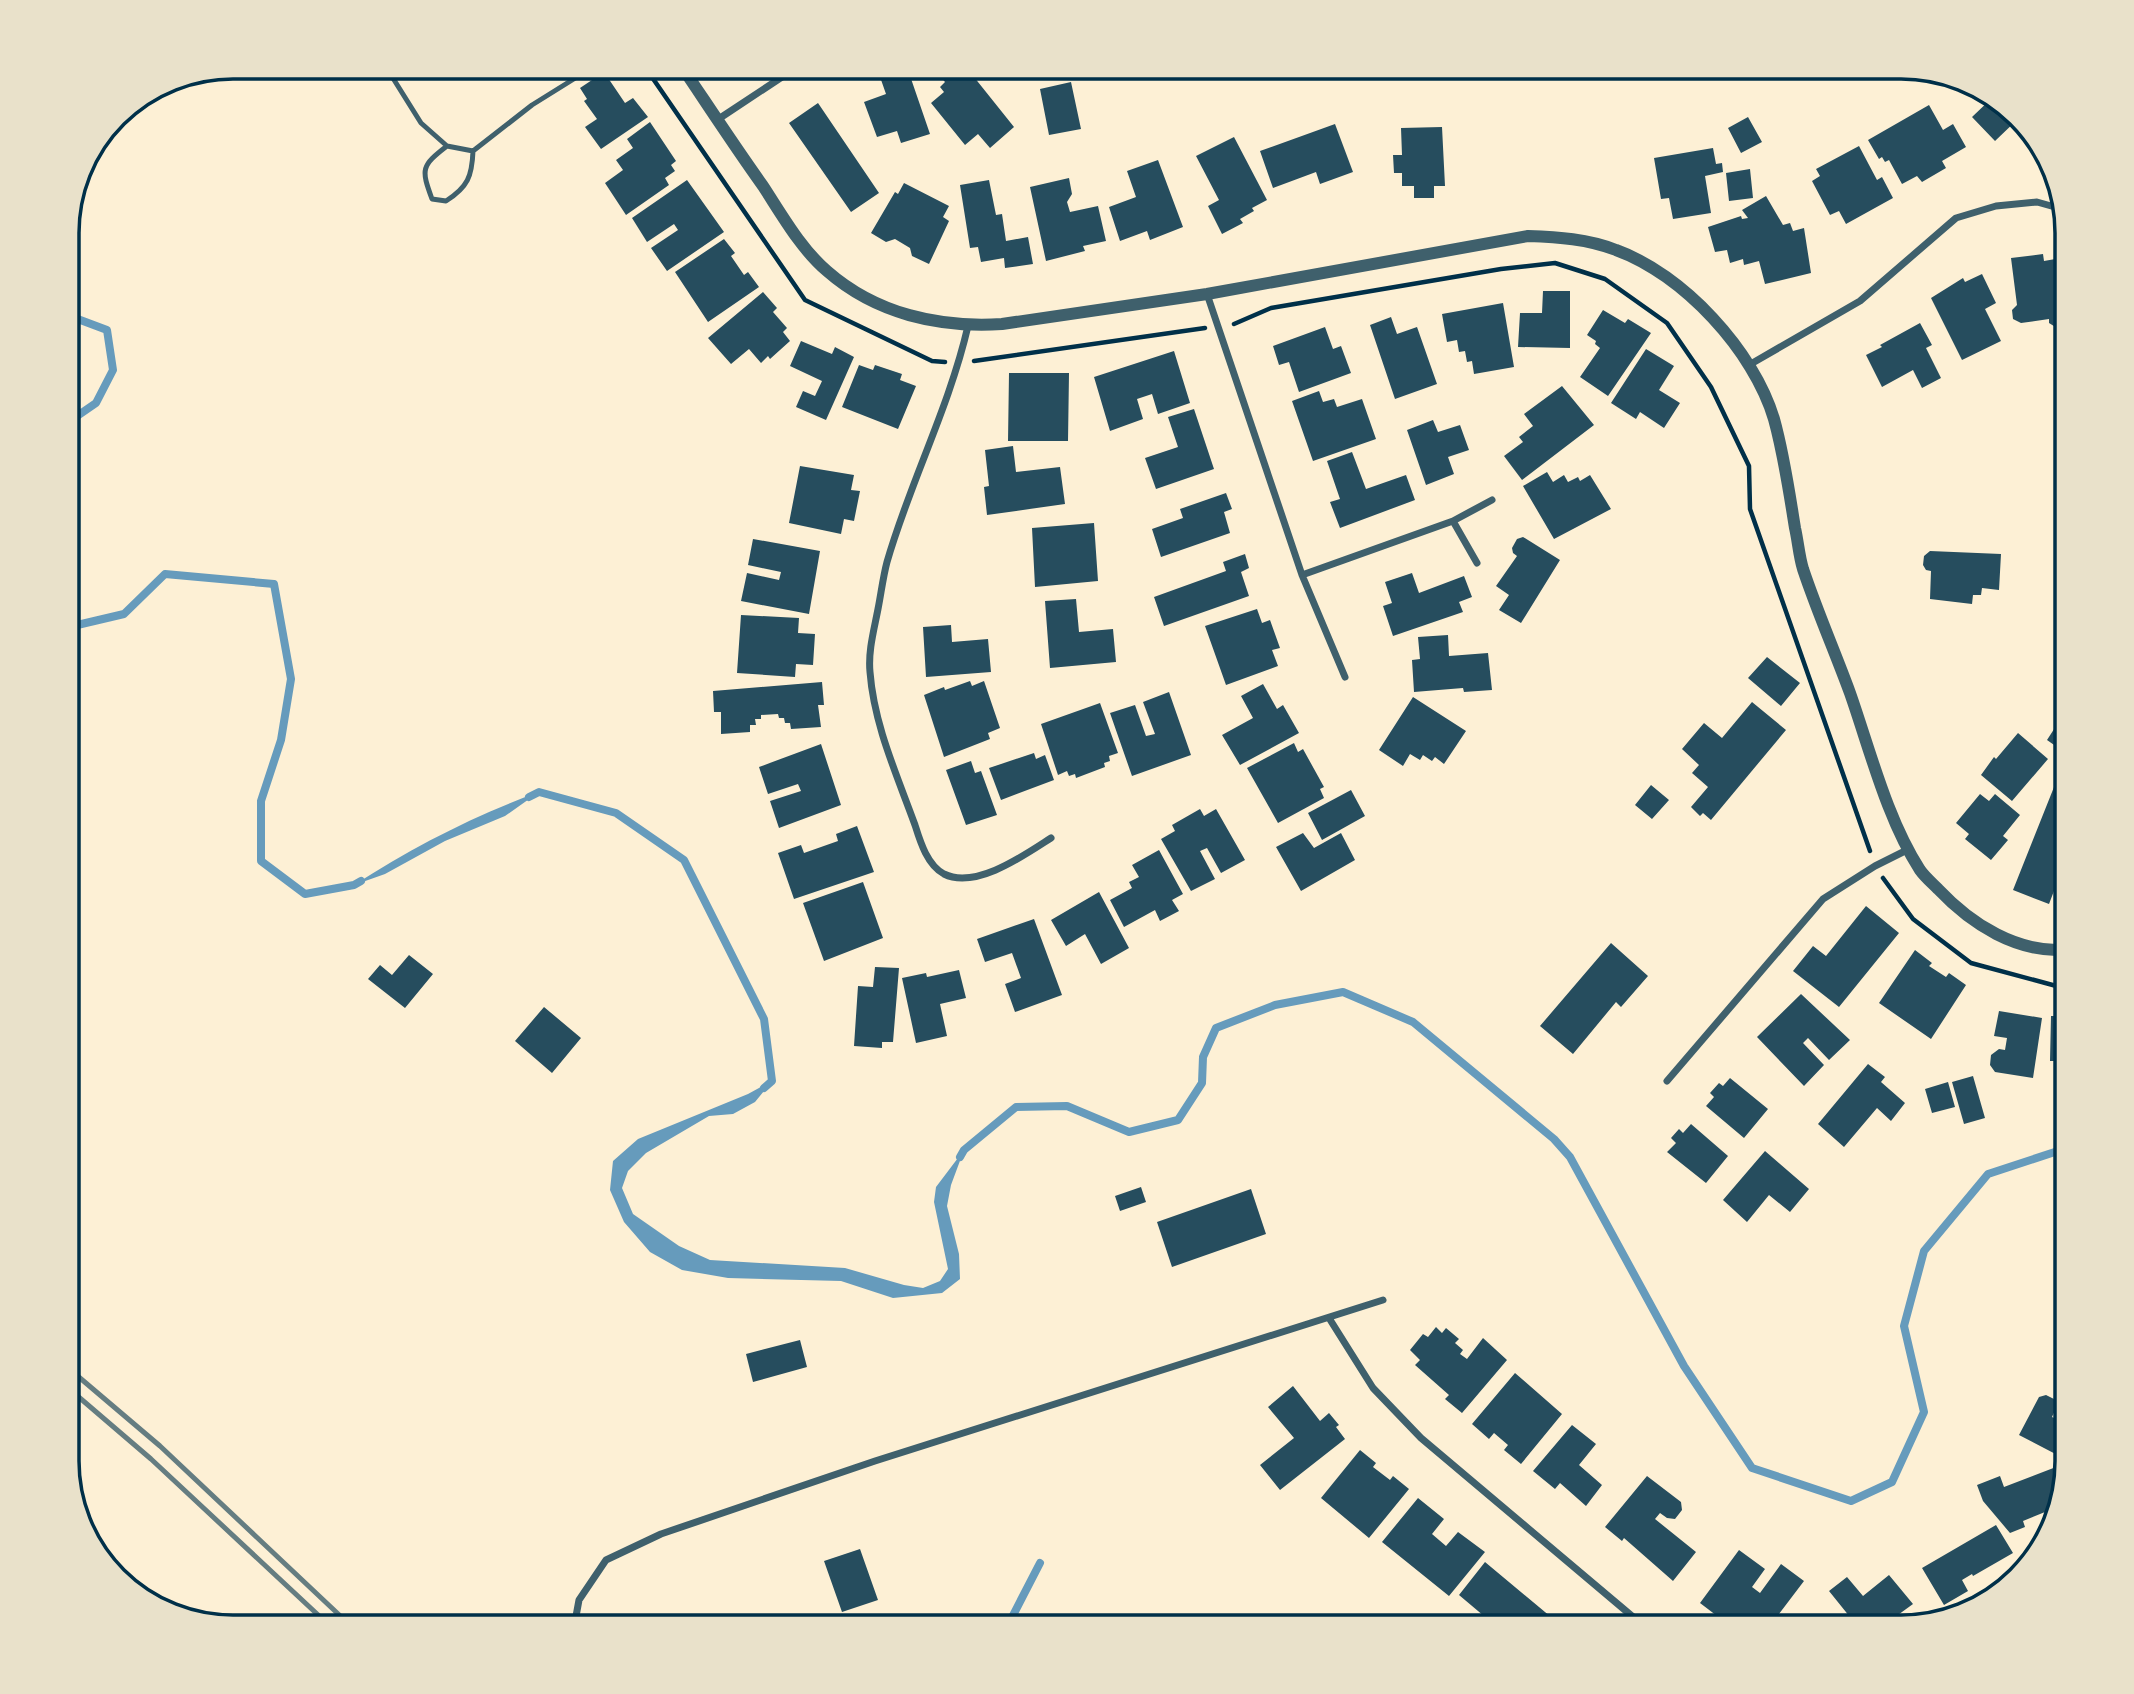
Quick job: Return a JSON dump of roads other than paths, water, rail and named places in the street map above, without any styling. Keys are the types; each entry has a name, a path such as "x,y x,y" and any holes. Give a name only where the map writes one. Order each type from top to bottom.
{"street":[{"path":"690,79 797,236 826,271 875,303 912,317 968,326 1002,324 1208,294 1528,236 1561,237 1618,250 1675,283 1722,329 1749,365 1761,387 1776,427 1802,567 1885,792 1921,872 1961,912 1991,932 2024,946 2055,951"},
{"path":"717,120 778,79"},
{"path":"1749,365 1860,301 1956,219 1996,206 2037,202 2053,206"},
{"path":"1208,294 1302,575 1345,677"},
{"path":"968,326 960,363 887,563 869,657 870,674 880,730 919,837 928,857 944,874 969,876 999,869 1051,838"},
{"path":"1302,575 1453,521 1492,500"},
{"path":"1453,521 1477,563"},
{"path":"1667,1082 1823,899 1875,866 1909,849"},
{"path":"577,1615 579,1600 606,1560 662,1534 901,1453 1382,1300"},
{"path":"1329,1318 1373,1388 1421,1438 1630,1615"}],"lane":[{"path":"394,79 421,123 447,146 473,151 532,105 573,79"},
{"path":"447,146 429,160 424,176 432,199 446,201 460,192 472,172 473,151"}],"water":[{"path":"539,792 505,816 445,841 385,874 354,885 444,833"},
{"path":"772,1081 755,1102 733,1114 709,1116 646,1153 628,1171 622,1188 633,1214 679,1246 710,1260 845,1268 923,1288 940,1281 948,1269 934,1202 936,1187 964,1150 951,1185 947,1206 959,1254 960,1279 942,1293 893,1298 841,1281 728,1278 682,1270 650,1252 624,1222 610,1190 613,1161 638,1139 748,1094"}],"waterway":[{"path":"79,320 107,330 113,370 96,403 79,415"},
{"path":"79,625 124,614 165,574 274,584 291,679 281,740 261,801 261,861 305,894 354,885 361,881"},
{"path":"529,797 539,792 616,813 684,860 764,1019 772,1081 764,1088"},
{"path":"960,1157 964,1150 1016,1107 1067,1106 1129,1132 1178,1120 1202,1083 1203,1057 1216,1028 1275,1005 1343,992 1413,1022 1554,1139 1570,1157 1684,1366 1752,1468 1851,1501 1892,1482 1924,1412 1904,1326 1924,1251 1988,1174 2055,1152"},
{"path":"1013,1615 1040,1563"}],"railway":[{"path":"79,1377 160,1446 339,1615"},
{"path":"79,1397 151,1459 318,1615"}]}
